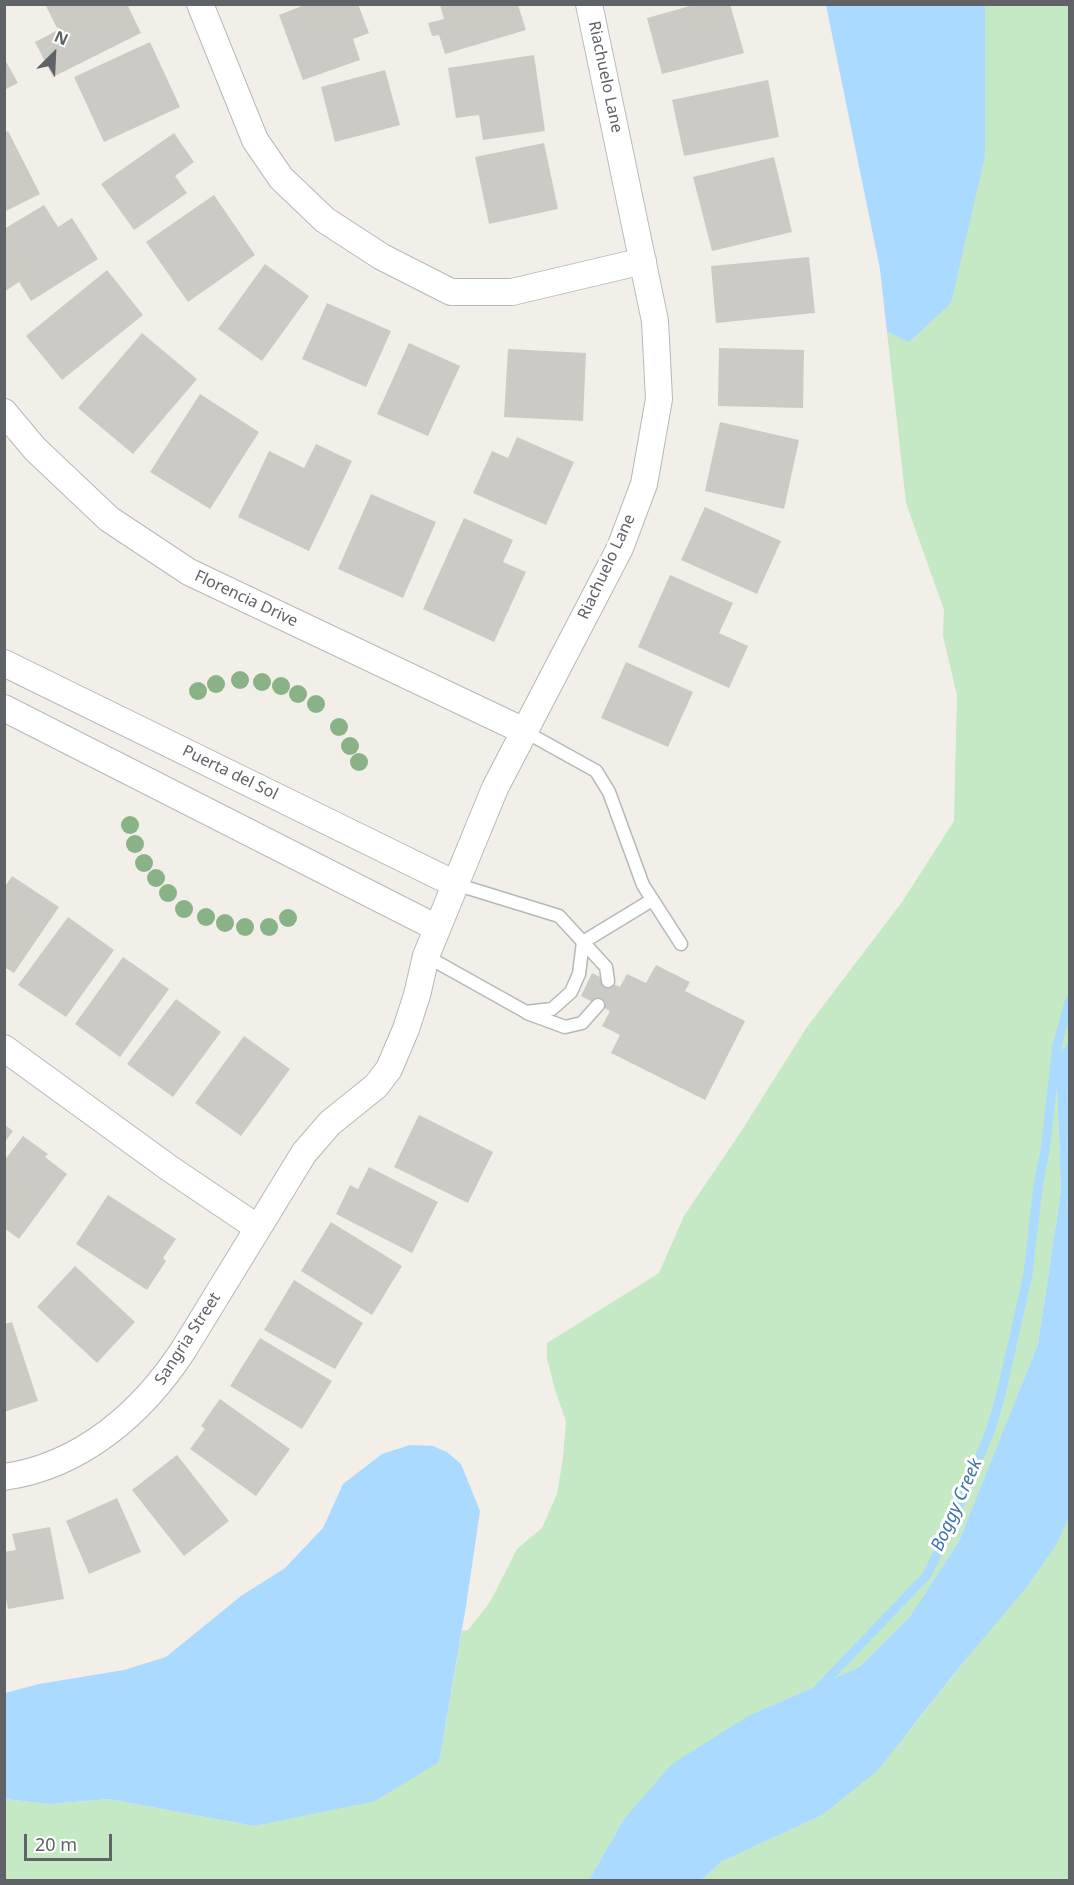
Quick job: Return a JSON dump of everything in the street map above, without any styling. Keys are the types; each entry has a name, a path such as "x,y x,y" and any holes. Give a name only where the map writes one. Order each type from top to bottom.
{"street":[{"path":"200,4 255,140 281,178 324,220 382,257 451,292 512,292 643,261"},
{"name":"Riachuelo Lane","path":"417,995 426,956 495,788 620,548 644,484 659,399 655,321 590,4"},
{"name":"Florencia Drive","path":"4,412 35,449 109,519 189,572 524,731"},
{"name":"Puerta del Sol","path":"4,663 455,884"},
{"path":"4,708 437,928"},
{"name":"Sangria Street","path":"4,1478 32,1472 79,1451 100,1439 140,1406 172,1368 304,1153 330,1123 376,1086 389,1069 417,995"},
{"path":"4,1048 169,1168 258,1228"}],"lane":[{"path":"524,731 596,771 609,792 643,885 681,944"},
{"path":"455,884 560,916 606,967 608,981"},
{"path":"583,942 652,900"},
{"path":"526,1012 552,1009 571,992 579,974 583,942"},
{"path":"426,956 526,1012 565,1027 582,1023 598,1005"}],"green space":[{"path":"985,5 1069,5 1070,1042 1056,1058 1061,1191 1038,1344 959,1541 909,1618 859,1667 750,1715 624,1819 589,1880 5,1880 4,1799 49,1804 109,1799 254,1826 439,1762 462,1631 468,1630 490,1602 517,1549 542,1528 557,1494 566,1421 547,1358 547,1343 659,1273 684,1216 807,1027 902,902 954,821 957,695 943,636 944,610 906,503 887,332 909,341 985,156"},
{"path":"1069,1515 1069,1880 701,1880 721,1862 822,1815 910,1730 1055,1547"}],"water":[{"path":"826,5 985,5 985,156 951,303 909,342 887,332 880,269"},
{"path":"1069,1042 1070,1515 1055,1547 1025,1589 877,1771 822,1815 721,1862 701,1880 589,1880 624,1819 672,1764 750,1715 859,1667 909,1618 959,1541 1038,1344 1061,1191 1056,1058"},
{"path":"410,1445 433,1446 447,1452 461,1464 480,1511 439,1762 375,1801 254,1826 109,1799 49,1804 5,1799 5,1693 39,1684 124,1670 166,1657 241,1596 285,1568 323,1528 343,1484 382,1454"}],"building":[{"path":"45,4 127,4 141,33 53,77 35,42 58,30"},
{"path":"307,4 358,4 369,33 353,39 360,60 303,80 279,15"},
{"path":"697,4 730,4 744,53 662,74 647,18"},
{"path":"440,5 518,5 526,30 445,54 439,35 432,36 428,23 444,19"},
{"path":"150,42 180,107 104,142 74,77"},
{"path":"534,55 545,131 483,140 479,115 456,118 448,68"},
{"path":"4,58 18,83 4,90"},
{"path":"385,70 400,125 335,142 321,87"},
{"path":"768,80 779,137 684,156 672,100"},
{"path":"8,131 40,194 4,212 4,133"},
{"path":"174,133 194,162 175,176 187,193 134,230 101,184"},
{"path":"544,143 558,209 489,224 475,157"},
{"path":"774,157 792,232 712,251 693,177"},
{"path":"214,195 255,255 188,302 146,242"},
{"path":"44,205 58,227 72,218 98,259 31,301 19,282 4,292 4,229"},
{"path":"809,257 815,313 716,323 711,266"},
{"path":"265,264 309,296 262,361 218,329"},
{"path":"107,270 143,315 62,380 26,336"},
{"path":"327,303 391,331 366,387 302,359"},
{"path":"142,333 197,379 133,454 78,408"},
{"path":"409,343 460,366 428,436 377,414"},
{"path":"719,348 804,350 803,408 718,406"},
{"path":"508,349 586,353 583,421 504,417"},
{"path":"200,394 259,432 210,509 150,472"},
{"path":"720,422 799,440 784,509 705,491"},
{"path":"517,437 574,462 546,525 473,493 492,451 508,458"},
{"path":"316,444 352,461 309,551 238,517 269,451 304,468"},
{"path":"371,494 436,522 403,598 338,569"},
{"path":"705,507 781,541 757,594 681,560"},
{"path":"464,518 513,540 503,562 526,572 494,642 423,609"},
{"path":"670,575 733,603 719,633 748,646 729,688 638,647"},
{"path":"626,662 693,692 668,747 601,718"},
{"path":"12,876 59,907 14,973 4,967 4,888"},
{"path":"68,917 114,950 66,1017 18,985"},
{"path":"123,957 169,989 120,1057 75,1024"},
{"path":"656,965 690,982 685,991 745,1021 705,1100 611,1053 620,1035 602,1026 610,1011 581,996 592,973 620,987 627,974 646,983"},
{"path":"176,999 221,1032 173,1097 127,1064"},
{"path":"244,1036 290,1069 241,1136 195,1103"},
{"path":"419,1115 493,1152 468,1203 394,1167"},
{"path":"4,1124 13,1131 4,1143"},
{"path":"23,1136 48,1154 45,1157 67,1174 19,1239 4,1228 4,1161"},
{"path":"369,1167 438,1202 412,1253 336,1214 350,1185 358,1189"},
{"path":"108,1195 176,1239 163,1258 166,1261 147,1290 76,1244"},
{"path":"331,1222 402,1266 372,1315 301,1271"},
{"path":"75,1266 135,1322 97,1363 37,1307"},
{"path":"294,1280 363,1323 335,1369 264,1330"},
{"path":"12,1322 38,1401 4,1412 4,1324"},
{"path":"260,1338 332,1381 302,1429 230,1386"},
{"path":"220,1399 290,1449 256,1496 190,1449 205,1429 201,1426"},
{"path":"177,1455 229,1521 184,1556 132,1490"},
{"path":"117,1498 141,1552 89,1574 66,1521"},
{"path":"50,1527 64,1599 8,1609 4,1590 4,1552 16,1550 12,1534"}],"waterway":[{"name":"Boggy Creek","path":"817,1690 927,1575 991,1429 1028,1274 1057,1046 1070,999"}]}
